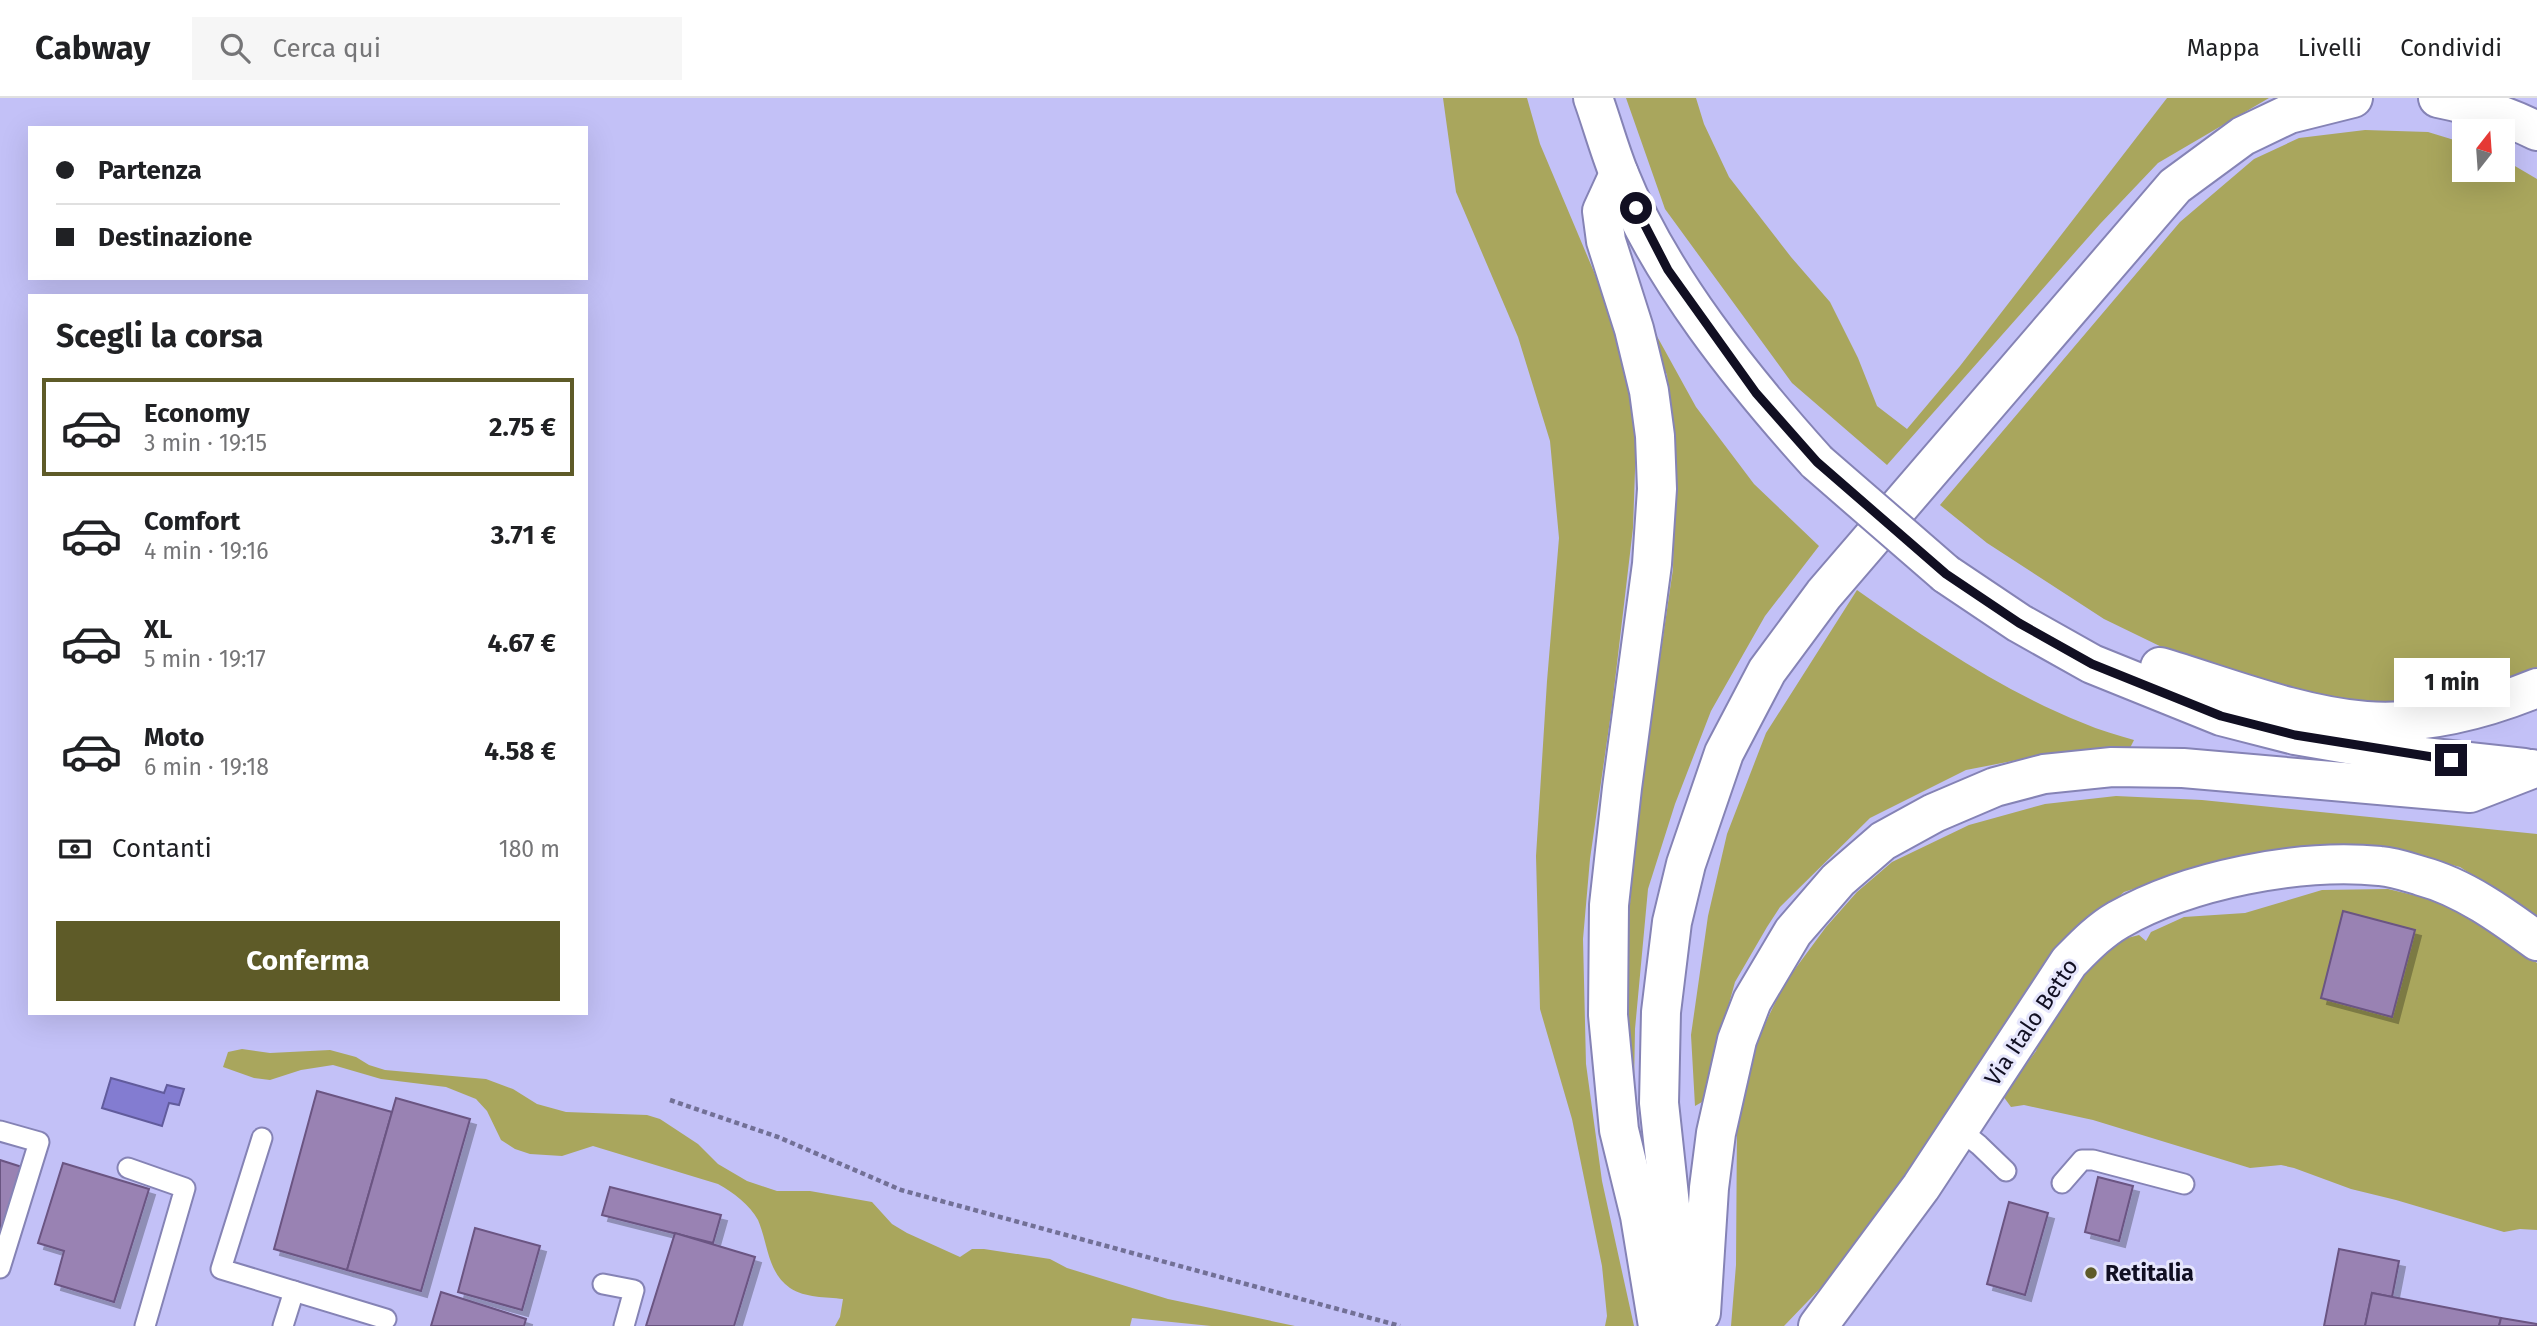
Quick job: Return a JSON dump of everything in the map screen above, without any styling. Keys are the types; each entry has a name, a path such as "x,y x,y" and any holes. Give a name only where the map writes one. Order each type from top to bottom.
{"main road":[{"path":"1593,98 1619,174 1668,270 1756,393 1817,462 1946,574 2019,623 2092,664 2221,716 2295,735 2423,757 2535,769"},
{"path":"1688,1326 1670,1205 1659,1103 1661,1012 1672,922 1686,864 1724,753 1767,671 1824,594 2175,186 2243,136 2288,114 2353,98"},
{"path":"2438,98 2501,115 2537,131"},
{"path":"1619,174 1602,211 1606,241 1620,281 1649,391 1655,436 1657,489 1652,564 1609,905 1608,1015 1619,1130 1640,1216 1658,1326"},
{"path":"2092,664 2150,664 2295,708 2365,721 2420,720 2497,704 2537,688"},
{"path":"1700,1326 1709,1188 1716,1133 1737,1040 1752,1001 1793,932 1839,880 1883,841 1934,813 1995,788 2044,774 2112,767 2183,768 2470,793 2535,769"},
{"name":"Via Italo Betto","path":"1818,1326 1921,1187 2069,962 2090,940 2117,921 2168,896 2225,878 2325,866 2381,866 2425,877 2463,894 2509,920 2537,941"}],"lane":[{"path":"1959,1129 2006,1171"},
{"path":"0,1131 39,1142 0,1268"},
{"path":"262,1138 221,1269 386,1319"},
{"path":"2062,1183 2082,1160 2093,1160 2184,1184"},
{"path":"128,1168 185,1188 145,1326"},
{"path":"603,1284 634,1290 624,1326"},
{"path":"283,1326 294,1291"}],"path":[{"path":"670,1100 778,1137 901,1190 1400,1326"}],"shaded area":[{"path":"1443,98 1527,98 1540,144 1616,324 1627,367 1636,442 1633,528 1612,706 1590,859 1583,939 1586,1064 1602,1181 1634,1326 1605,1326 1607,1316 1602,1266 1572,1119 1540,1009 1536,856 1559,538 1550,441 1518,337 1456,192"},
{"path":"1626,98 1696,98 1704,124 1729,177 1830,302 1858,358 1877,406 1907,429 1960,366 2167,98 2269,98 2158,163 2100,224 1887,465 1792,383 1665,209"},
{"path":"2365,130 2428,132 2452,139 2452,182 2515,182 2515,166 2537,179 2537,667 2476,697 2395,707 2305,698 2205,668 2104,619 1987,543 1940,505 2180,222 2254,159 2299,138"},
{"path":"1653,329 1696,407 1754,484 1819,546 1765,616 1711,711 1675,804 1648,889 1635,1029 1634,1084 1628,1051 1626,959 1636,821 1673,569 1675,461 1667,375 1653,343"},
{"path":"1857,590 1938,646 2024,696 2089,726 2134,740 2130,748 2059,752 1966,770 1870,818 1780,907 1767,927 1735,982 1702,1102 1695,1106 1691,1035 1708,916 1727,834 1766,733"},
{"path":"2116,796 2202,800 2537,834 2537,917 2460,867 2391,850 2176,875 2124,892 2058,950 1916,1166 1833,1275 1784,1326 1731,1326 1736,1265 1737,1120 1754,1047 1784,984 1826,927 1857,892 1892,862 1969,825 2045,804"},
{"path":"2388,889 2438,901 2478,918 2537,963 2537,1230 2504,1232 2351,1189 2294,1168 2281,1165 2250,1168 2093,1120 2024,1105 2011,1107 2003,1096 2036,1051 2071,989 2112,942 2139,935 2146,941 2151,932 2184,917 2245,913 2322,890"},
{"path":"242,1049 270,1053 330,1050 356,1057 385,1070 486,1079 513,1089 537,1104 566,1112 647,1115 660,1119 698,1144 718,1164 747,1181 777,1191 810,1191 872,1202 892,1224 960,1257 972,1249 984,1249 1050,1259 1067,1268 1168,1299 1295,1326 1211,1326 1132,1318 1130,1326 835,1326 840,1317 843,1299 802,1294 782,1281 772,1266 755,1214 741,1199 718,1184 593,1146 562,1156 530,1154 515,1149 501,1140 487,1111 476,1099 446,1087 381,1079 333,1065 301,1070 270,1080 254,1078 223,1067 228,1052"},
{"path":"111,1078 164,1093 167,1085 184,1089 179,1105 169,1103 162,1126 102,1108"}],"building":[{"path":"2343,911 2415,930 2392,1017 2321,998"},
{"path":"317,1091 392,1112 347,1270 274,1249"},
{"path":"396,1098 470,1119 421,1291 347,1270"},
{"path":"0,1160 25,1168 0,1250"},
{"path":"63,1163 149,1189 114,1302 55,1284 64,1251 38,1243"},
{"path":"2098,1177 2133,1186 2119,1241 2085,1232"},
{"path":"610,1187 721,1215 713,1243 602,1215"},
{"path":"2009,1202 2048,1213 2025,1295 1987,1284"},
{"path":"475,1228 540,1246 522,1310 458,1292"},
{"path":"675,1233 755,1257 734,1326 646,1326"},
{"path":"2339,1249 2399,1261 2392,1297 2372,1293 2365,1326 2324,1326"},
{"path":"441,1292 526,1319 524,1326 431,1326"},
{"path":"2372,1293 2501,1318 2499,1326 2365,1326"},
{"path":"2501,1318 2537,1324 2537,1326 2499,1326"}],"place":[{"name":"Retitalia","path":"2091,1273"}],"route":[{"path":"1636,208 1668,270 1756,393 1817,462 1946,574 2019,623 2092,664 2221,716 2295,735 2451,760"}]}
